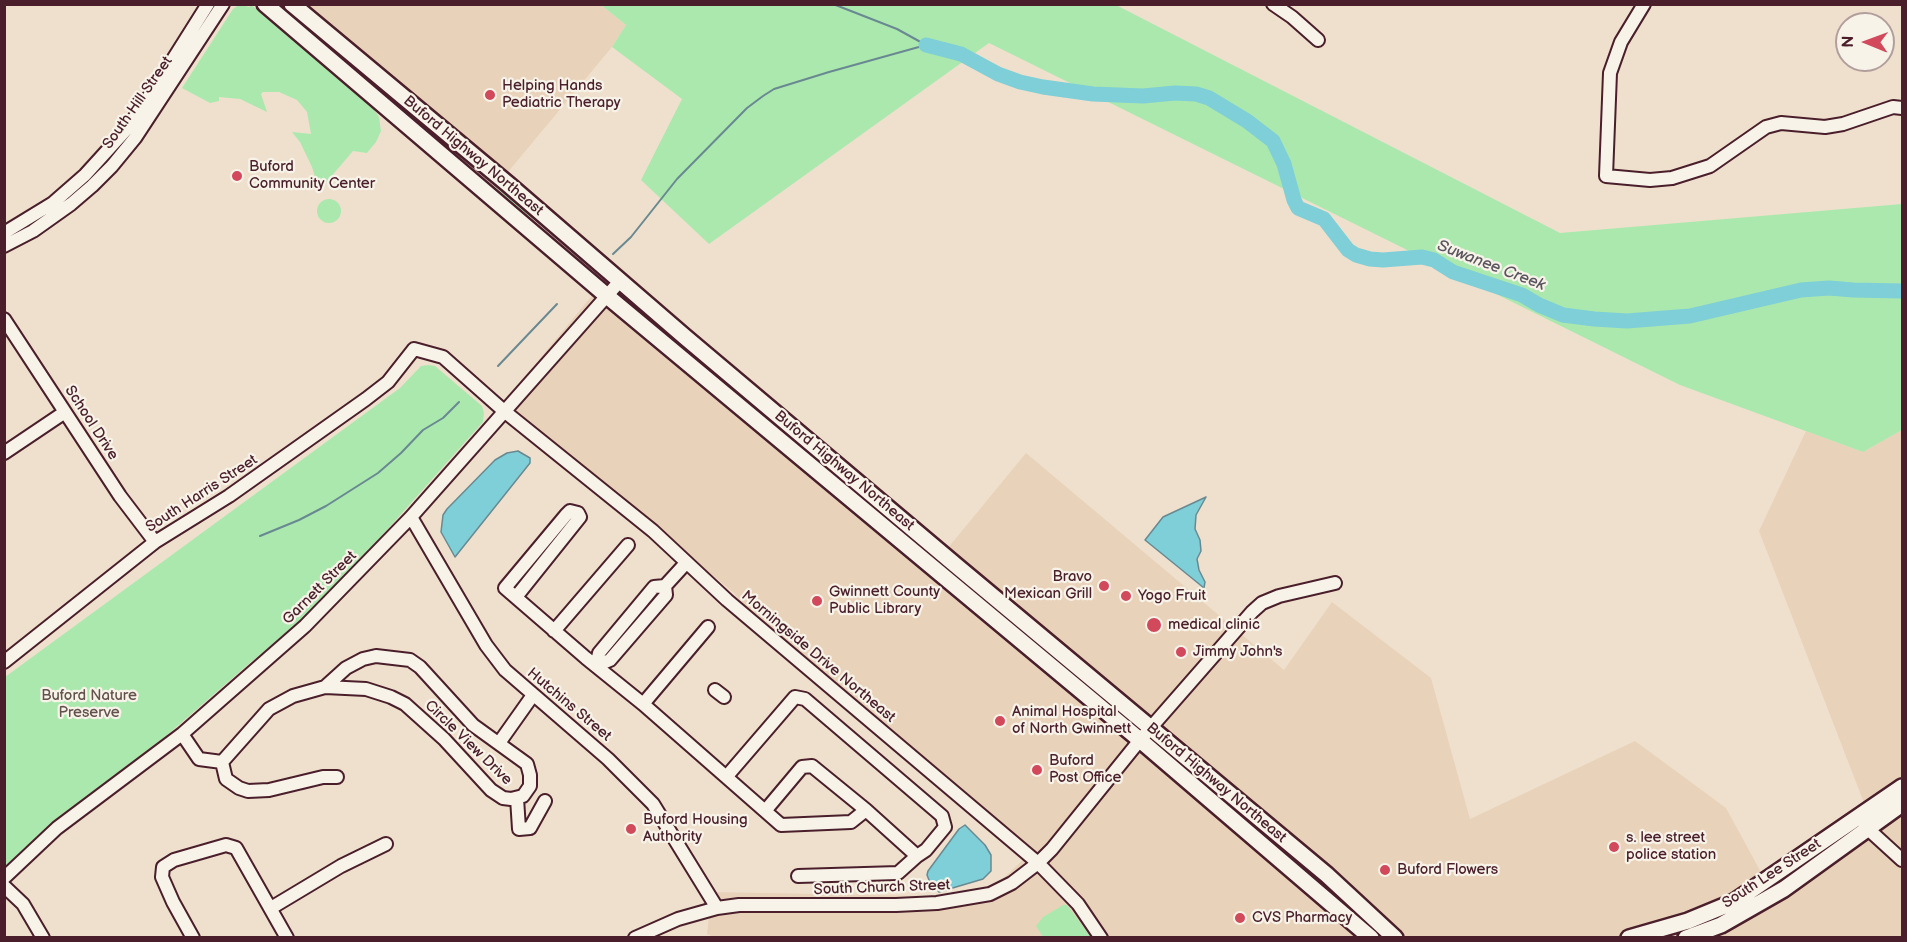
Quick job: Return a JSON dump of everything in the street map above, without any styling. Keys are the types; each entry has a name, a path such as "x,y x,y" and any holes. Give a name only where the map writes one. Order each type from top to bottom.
{"main road":[{"name":"Buford Highway Northeast","path":"265,4 607,296 1140,740 1368,934"},
{"name":"Buford Highway Northeast","path":"296,7 1327,875 1395,938"},
{"name":"South Lee Street","path":"1686,938 1721,925 1784,889 1864,823 1902,787"},
{"name":"South Lee Street","path":"1629,938 1688,921 1734,902 1864,823 1902,804"}],"street":[{"name":"South Hill Street","path":"4,233 53,203 85,175 126,130 208,4"},
{"name":"South Hill Street","path":"4,246 33,231 70,204 112,166 135,138 223,4"},
{"path":"1273,4 1318,40"},
{"path":"1644,4 1621,42 1610,73 1606,176 1650,180 1672,178 1710,166 1766,127 1780,123 1825,127 1843,124 1893,107 1902,108"},
{"name":"Garnett Street","path":"4,878 57,828 182,734 305,626 411,517 620,281"},
{"name":"School Drive","path":"4,319 137,521 155,542"},
{"name":"Morningside Drive Northeast","path":"414,349 443,357 504,411 653,531 686,563 808,669 1038,863 1078,904 1101,938"},
{"name":"South Harris Street","path":"4,662 155,542 229,496 366,399 388,381 414,349"},
{"path":"4,453 65,412"},
{"name":"Hutchins Street","path":"411,517 486,645 505,670 608,759 653,804 717,908"},
{"path":"554,631 628,545"},
{"path":"516,597 548,548 505,588 727,776 781,825 851,822 866,810"},
{"path":"596,666 599,653 654,587 665,586 686,563"},
{"name":"South Church Street","path":"645,936 678,919 717,908 739,905 896,905 964,900 990,894 1012,883 1038,863 1140,740 1252,612 1262,603 1278,596 1335,583"},
{"path":"596,666 610,660 666,595 665,586"},
{"path":"628,619 639,626"},
{"path":"643,704 708,627"},
{"name":"Circle View Drive","path":"222,762 269,709 294,696 325,687 366,689 405,704 444,739 491,790 503,798 523,796 530,786 527,764 473,725 456,709 429,675 410,660 376,656 363,659 346,668 325,687"},
{"path":"498,743 533,695"},
{"path":"727,776 795,697 805,699 942,816 945,827 926,850 898,873 798,876"},
{"path":"182,734 199,759 222,762 226,779 248,791 269,790 323,777 337,777"},
{"path":"765,811 802,767 812,766 866,810 916,856"},
{"path":"517,798 519,830 530,828 545,801"},
{"path":"1864,823 1902,860"},
{"path":"271,908 341,866 386,844"},
{"path":"193,938 162,877 163,867 174,860 226,845 236,848 287,938"},
{"path":"4,886 23,904 43,938"}],"shaded area":[{"path":"286,5 601,5 626,25 612,47 493,190"},
{"path":"609,275 871,509 938,560 1026,453 1284,670 1332,602 1431,678 1470,819 1635,741 1726,808 1769,887 1839,848 1871,821 1759,531 1806,431 1863,452 1902,430 1902,937 713,937 707,934 712,892 984,897 1034,849 782,648 734,593 504,402"}],"green space":[{"path":"240,4 249,7 251,5 261,12 371,105 379,117 381,131 367,153 353,151 323,186 317,189 313,187 311,179 315,177 312,167 300,142 292,132 311,134 307,112 297,100 279,92 263,92 261,94 267,112 240,99 219,97 219,101 210,103 182,88 233,9"},
{"path":"601,5 1116,5 1560,233 1902,204 1902,430 1863,452 1680,385 989,43 709,244 641,180 682,99 612,47 626,25"},
{"path":"493,186 521,205 543,223 542,225 514,206 491,187"},
{"path":"329,199 337,203 341,211 337,219 329,223 321,219 317,211 321,203"},
{"path":"691,354 713,368 884,514 864,502"},
{"name":"Buford Nature Preserve","path":"421,366 435,366 482,406 483,422 314,612 251,662 166,736 74,807 5,868 5,677 400,388"},
{"path":"1067,905 1091,937 1043,937 1036,926 1043,917"}],"water":[{"path":"518,451 530,458 530,463 455,557 441,532 443,515 495,460 507,453"},
{"path":"1206,497 1196,515 1195,529 1200,540 1201,551 1197,559 1205,582 1204,588 1145,540 1163,517"},
{"path":"965,825 985,845 991,855 991,871 983,879 939,892 929,880 928,871 959,829"}],"waterway":[{"name":"Suwanee Creek","path":"833,4 897,29 926,45"},
{"path":"613,254 631,237 677,179 747,108 763,96 774,89 926,45"},
{"name":"Suwanee Creek","path":"926,45 961,54 998,74 1043,87 1093,94 1143,96 1175,93 1196,94 1209,98 1247,121 1273,141 1284,164 1298,208 1324,219 1348,250 1356,255 1383,260 1422,257 1434,260 1453,272 1522,295 1563,315 1627,321 1690,316 1801,290 1829,288 1902,291"},
{"path":"498,366 557,304"},
{"path":"260,536 326,506 378,473 423,430 443,418 459,402"}],"place":[{"name":"Helping Hands Pediatric Therapy","path":"490,95"},
{"name":"Buford Community Center","path":"237,176"},
{"name":"Bravo Mexican Grill","path":"1104,586"},
{"name":"Yogo Fruit","path":"1126,596"},
{"name":"Gwinnett County Public Library","path":"817,601"},
{"name":"medical clinic","path":"1154,625"},
{"name":"Jimmy John's","path":"1181,652"},
{"name":"Animal Hospital of North Gwinnett","path":"1000,721"},
{"name":"Buford Post Office","path":"1037,770"},
{"name":"Buford Housing Authority","path":"631,829"},
{"name":"s. lee street police station","path":"1614,847"},
{"name":"Buford Flowers","path":"1385,870"},
{"name":"CVS Pharmacy","path":"1240,918"}]}
